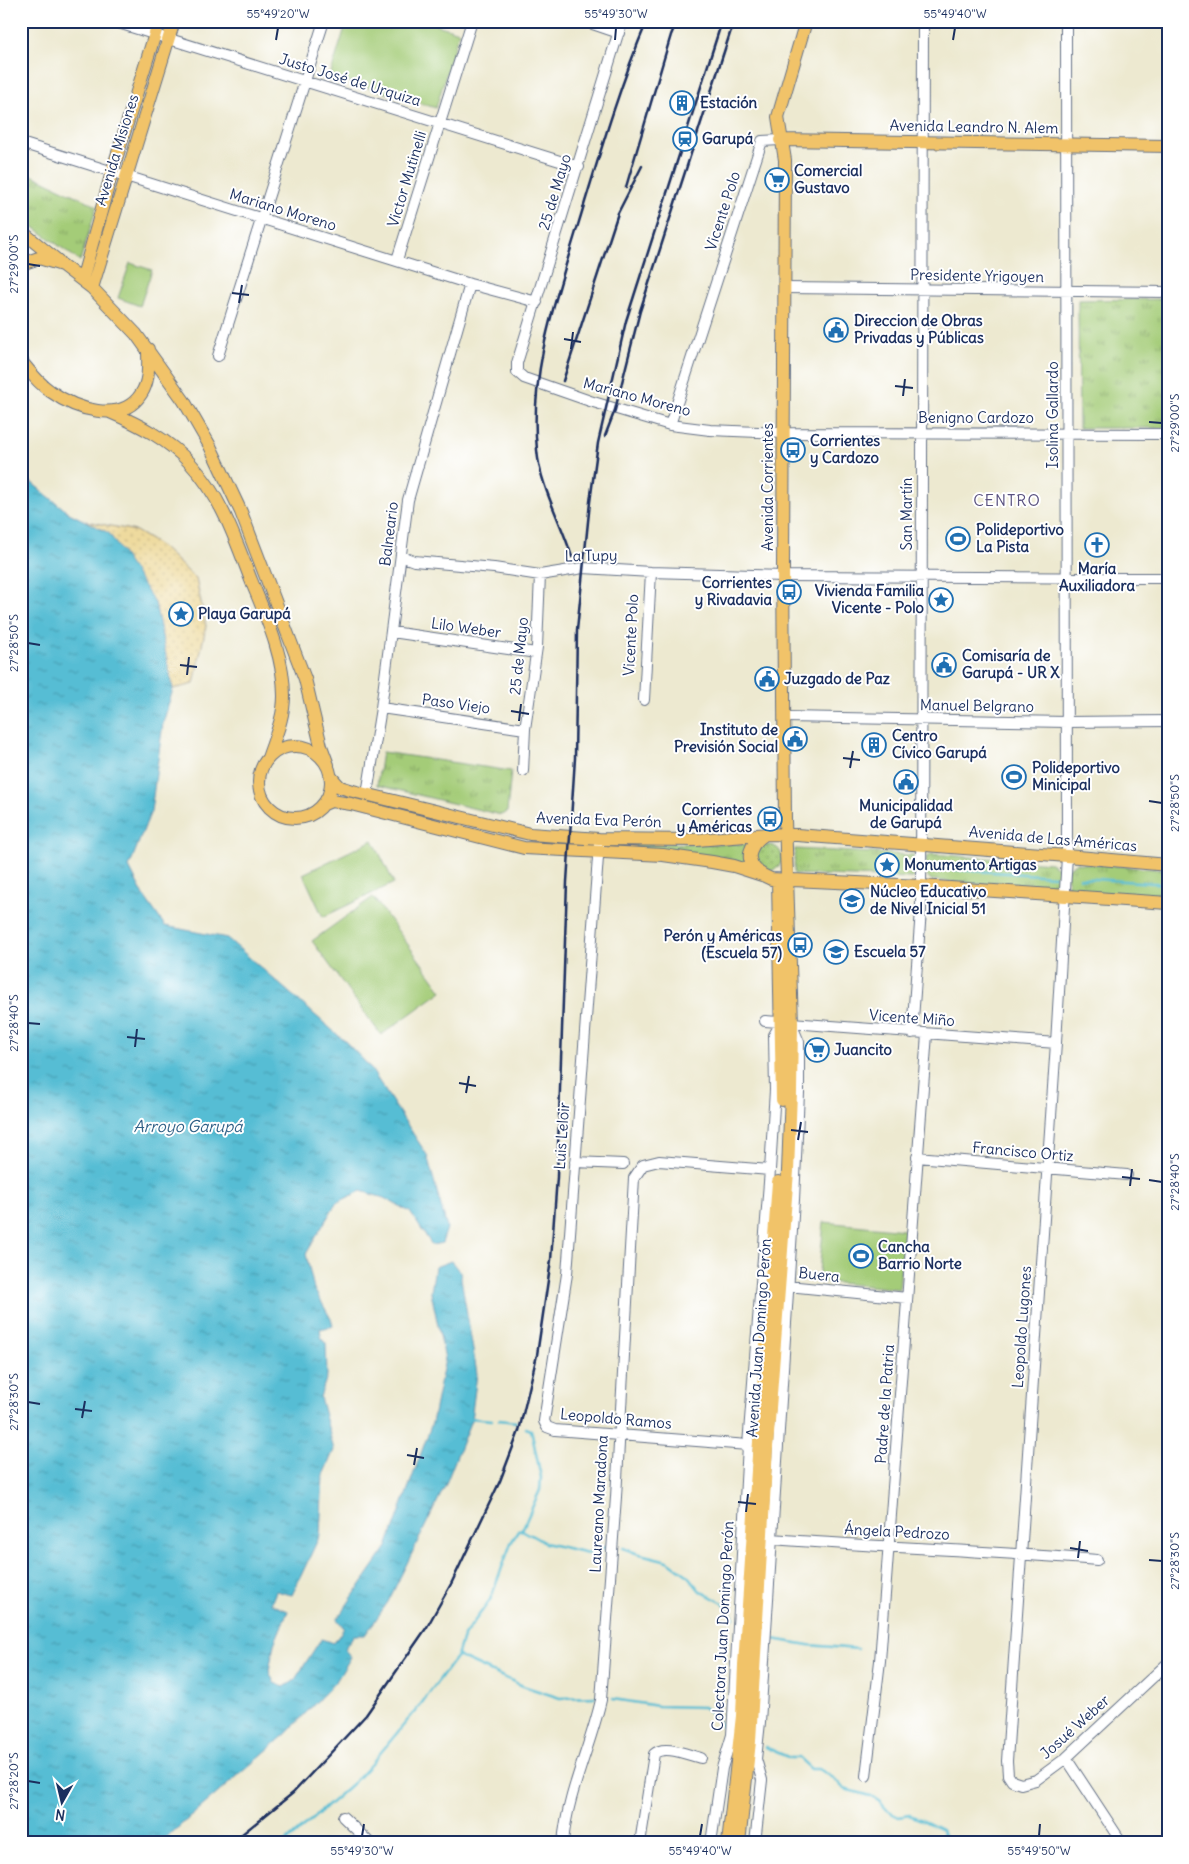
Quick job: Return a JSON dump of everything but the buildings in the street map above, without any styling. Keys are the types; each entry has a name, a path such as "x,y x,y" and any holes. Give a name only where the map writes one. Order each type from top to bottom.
{"main road":[{"name":"Avenida Misiones","path":"82,280 112,172 159,21"},
{"name":"Avenida Misiones","path":"92,288 174,21"},
{"path":"780,140 778,117 806,21"},
{"name":"Avenida Leandro N. Alem","path":"780,140 1168,146"},
{"name":"Avenida Corrientes","path":"780,140 785,160 784,576 786,835"},
{"path":"21,231 92,288 148,349 193,416 210,446 242,512 304,679 321,746 330,771 331,788 324,804 314,813 304,817 292,818 281,815 271,808 264,799 260,789 259,778 268,758 283,708 284,696 281,667 271,629 227,519 212,491 172,446 154,434 110,412 89,409 59,396 36,379 21,360"},
{"path":"21,264 39,258 62,265"},
{"path":"110,412 125,408 134,403 142,394 148,376 148,349"},
{"path":"268,758 279,749 295,746 313,750 319,754 330,771"},
{"name":"Avenida Eva Perón","path":"330,771 340,786 521,832 712,862 771,879 783,879"},
{"name":"Avenida Eva Perón","path":"324,804 331,801 352,804 524,848 697,840 765,834 786,835"},
{"path":"762,875 750,862 749,855 754,842 765,834"},
{"name":"Avenida de Las Américas","path":"786,835 1168,865"},
{"name":"Avenida Juan Domingo Perón","path":"739,1843 750,1741 768,1437 788,1170 787,1023 783,879 786,835"},
{"path":"783,879 921,886 1168,903"},
{"name":"Avenida Juan Domingo Perón","path":"728,1843 741,1731 768,1307 779,1170 787,1023"}],"street":[{"path":"21,26 23,21"},
{"name":"Justo José de Urquiza","path":"112,21 579,167"},
{"path":"218,356 324,21"},
{"name":"Victor Mutinelli","path":"397,260 472,21"},
{"path":"584,21 619,32"},
{"name":"25 de Mayo","path":"517,372 517,363 579,167 622,21"},
{"name":"San Martín","path":"921,886 923,21"},
{"name":"Isolina Gallardo","path":"1066,21 1068,292 1066,896"},
{"name":"Vicente Polo","path":"670,425 762,141 780,140"},
{"name":"Mariano Moreno","path":"21,144 470,284 537,302"},
{"name":"Balneario","path":"367,794 392,632 408,500 470,284"},
{"name":"Presidente Yrigoyen","path":"785,288 1168,292"},
{"name":"Mariano Moreno","path":"517,372 524,378 537,383 670,425 710,430 784,433"},
{"name":"Benigno Cardozo","path":"784,433 1168,434"},
{"name":"La Tupy","path":"401,556 414,561 494,568 540,575 583,568 784,576 1168,578"},
{"name":"Vicente Polo","path":"644,700 651,572"},
{"name":"25 de Mayo","path":"523,771 525,729 536,653 540,575"},
{"name":"Lilo Weber","path":"392,632 536,653"},
{"name":"Paso Viejo","path":"381,708 525,729"},
{"name":"Manuel Belgrano","path":"785,717 1067,722 1168,721"},
{"name":"Luis Leloir","path":"544,1421 567,1274 599,845"},
{"path":"912,1033 921,886"},
{"name":"Leopoldo Lugones","path":"1007,1761 1066,896"},
{"name":"Vicente Miño","path":"765,1021 1056,1044"},
{"path":"755,1843 762,1780 756,1759 794,1200 799,1093 799,1042 787,1023"},
{"name":"Colectora Juan Domingo Perón","path":"711,1843 722,1768 732,1735 748,1445 775,1090 774,1035 787,1023"},
{"name":"Padre de la Patria","path":"866,1776 880,1661 926,1034"},
{"name":"Francisco Ortiz","path":"917,1157 1127,1175"},
{"name":"Laureano Maradona","path":"563,1843 571,1800 594,1731 601,1700 616,1497 634,1178 643,1165 659,1161 770,1170"},
{"path":"576,1162 623,1164"},
{"name":"Buera","path":"788,1286 907,1298"},
{"name":"Leopoldo Ramos","path":"544,1421 547,1427 555,1430 748,1445"},
{"name":"Ángela Pedrozo","path":"772,1539 1097,1560"},
{"name":"Josué Weber","path":"1007,1761 1008,1775 1012,1781 1021,1784 1036,1780 1066,1758 1168,1663"},
{"path":"640,1843 654,1754 664,1749 700,1758"},
{"path":"1066,1758 1122,1843"},
{"path":"343,1817 370,1843"}],"green space":[{"path":"347,21 424,21 459,32 436,108 330,76"},
{"path":"21,170 97,206 80,261 21,218"},
{"path":"130,263 152,270 140,306 118,298"},
{"path":"1168,299 1168,428 1079,428 1078,300"},
{"path":"382,752 511,771 507,812 501,815 377,785"},
{"path":"373,840 394,883 323,917 303,874"},
{"path":"621,843 749,844 748,866 621,848 619,845"},
{"path":"769,845 778,849 782,858 778,867 769,871 760,867 756,858 760,849"},
{"path":"795,849 914,855 913,878 794,874"},
{"path":"932,854 1051,863 1059,869 1057,887 1052,891 931,880 926,874 926,858"},
{"path":"1076,863 1168,870 1168,898 1077,891 1068,886 1067,869"},
{"path":"373,897 442,991 381,1035 312,941"},
{"name":"Cancha Barrio Norte","path":"824,1222 904,1230 899,1289 818,1281"}],"sand":[{"name":"Playa Garupá","path":"86,521 136,531 162,547 196,579 206,626 194,684 173,689 155,603"}],"water":[{"name":"Arroyo Garupá","path":"21,474 69,513 109,533 155,603 173,689 163,723 151,811 129,867 144,896 165,926 227,938 347,1043 369,1066 427,1155 447,1228 442,1243 432,1245 410,1212 384,1198 361,1191 336,1203 306,1254 314,1289 333,1326 320,1329 321,1337 326,1343 327,1376 320,1397 334,1450 323,1475 320,1535 292,1595 276,1591 271,1604 288,1611 274,1644 269,1671 274,1683 284,1687 294,1681 321,1639 334,1643 344,1628 337,1619 387,1547 432,1423 445,1359 431,1292 435,1267 451,1261 460,1272 477,1374 471,1420 445,1486 388,1602 365,1635 354,1635 344,1649 351,1657 337,1680 287,1733 160,1843 21,1843"}],"waterway":[{"path":"943,869 1055,876"},
{"path":"1080,878 1168,884"},
{"path":"469,1418 492,1420"},
{"path":"499,1420 516,1422"},
{"path":"526,1428 531,1430 541,1477 540,1490 522,1530 545,1543 588,1553 608,1546"},
{"path":"285,1843 353,1783 418,1708 457,1656 463,1637 490,1600 511,1543 518,1531 522,1530"},
{"path":"623,1548 668,1561 687,1575 700,1591 723,1603 734,1618"},
{"path":"773,1639 808,1645 858,1649"},
{"path":"457,1656 523,1686 560,1698 596,1697"},
{"path":"613,1699 658,1706 704,1707 727,1733"},
{"path":"765,1747 790,1758 799,1758 811,1769 819,1769 835,1779 844,1789 871,1796 889,1812 899,1817 909,1815 942,1830 947,1843"}],"railway":[{"path":"572,557 546,491 539,464 536,421 537,392 546,336 561,280 618,96 647,21"},
{"path":"626,187 671,35 677,21"},
{"path":"231,1843 293,1793 366,1715 427,1627 451,1584 500,1481 519,1431 537,1355 551,1260 557,1177 567,882 575,758 577,630 598,443 626,321 722,21"},
{"path":"605,436 615,410 640,311 734,21"},
{"path":"563,381 618,213 642,166"}],"place":[{"name":"Estación","path":"682,103"},
{"name":"Garupá","path":"685,139"},
{"name":"Comercial Gustavo","path":"777,180"},
{"name":"Direccion de Obras Privadas y Públicas","path":"836,330"},
{"name":"Corrientes y Cardozo","path":"793,450"},
{"name":"Polideportivo La Pista","path":"958,539"},
{"name":"María Auxiliadora","path":"1097,545"},
{"name":"Corrientes y Rivadavia","path":"789,592"},
{"name":"Vivienda Familia Vicente - Polo","path":"941,600"},
{"name":"Playa Garupá","path":"181,614"},
{"name":"Comisaría de Garupá - UR X","path":"944,665"},
{"name":"Juzgado de Paz","path":"767,679"},
{"name":"Instituto de Previsión Social","path":"795,739"},
{"name":"Centro Cívico Garupá","path":"874,745"},
{"name":"Polideportivo Minicipal","path":"1014,777"},
{"name":"Municipalidad de Garupá","path":"906,782"},
{"name":"Corrientes y Américas","path":"770,819"},
{"name":"Monumento Artigas","path":"887,865"},
{"name":"Núcleo Educativo de Nivel Inicial 51","path":"852,901"},
{"name":"Perón y Américas (Escuela 57)","path":"800,945"},
{"name":"Escuela 57","path":"836,952"},
{"name":"Juancito","path":"817,1050"},
{"name":"Cancha Barrio Norte","path":"861,1256"}],"district":[{"name":"CENTRO","path":"1007,500"}]}
